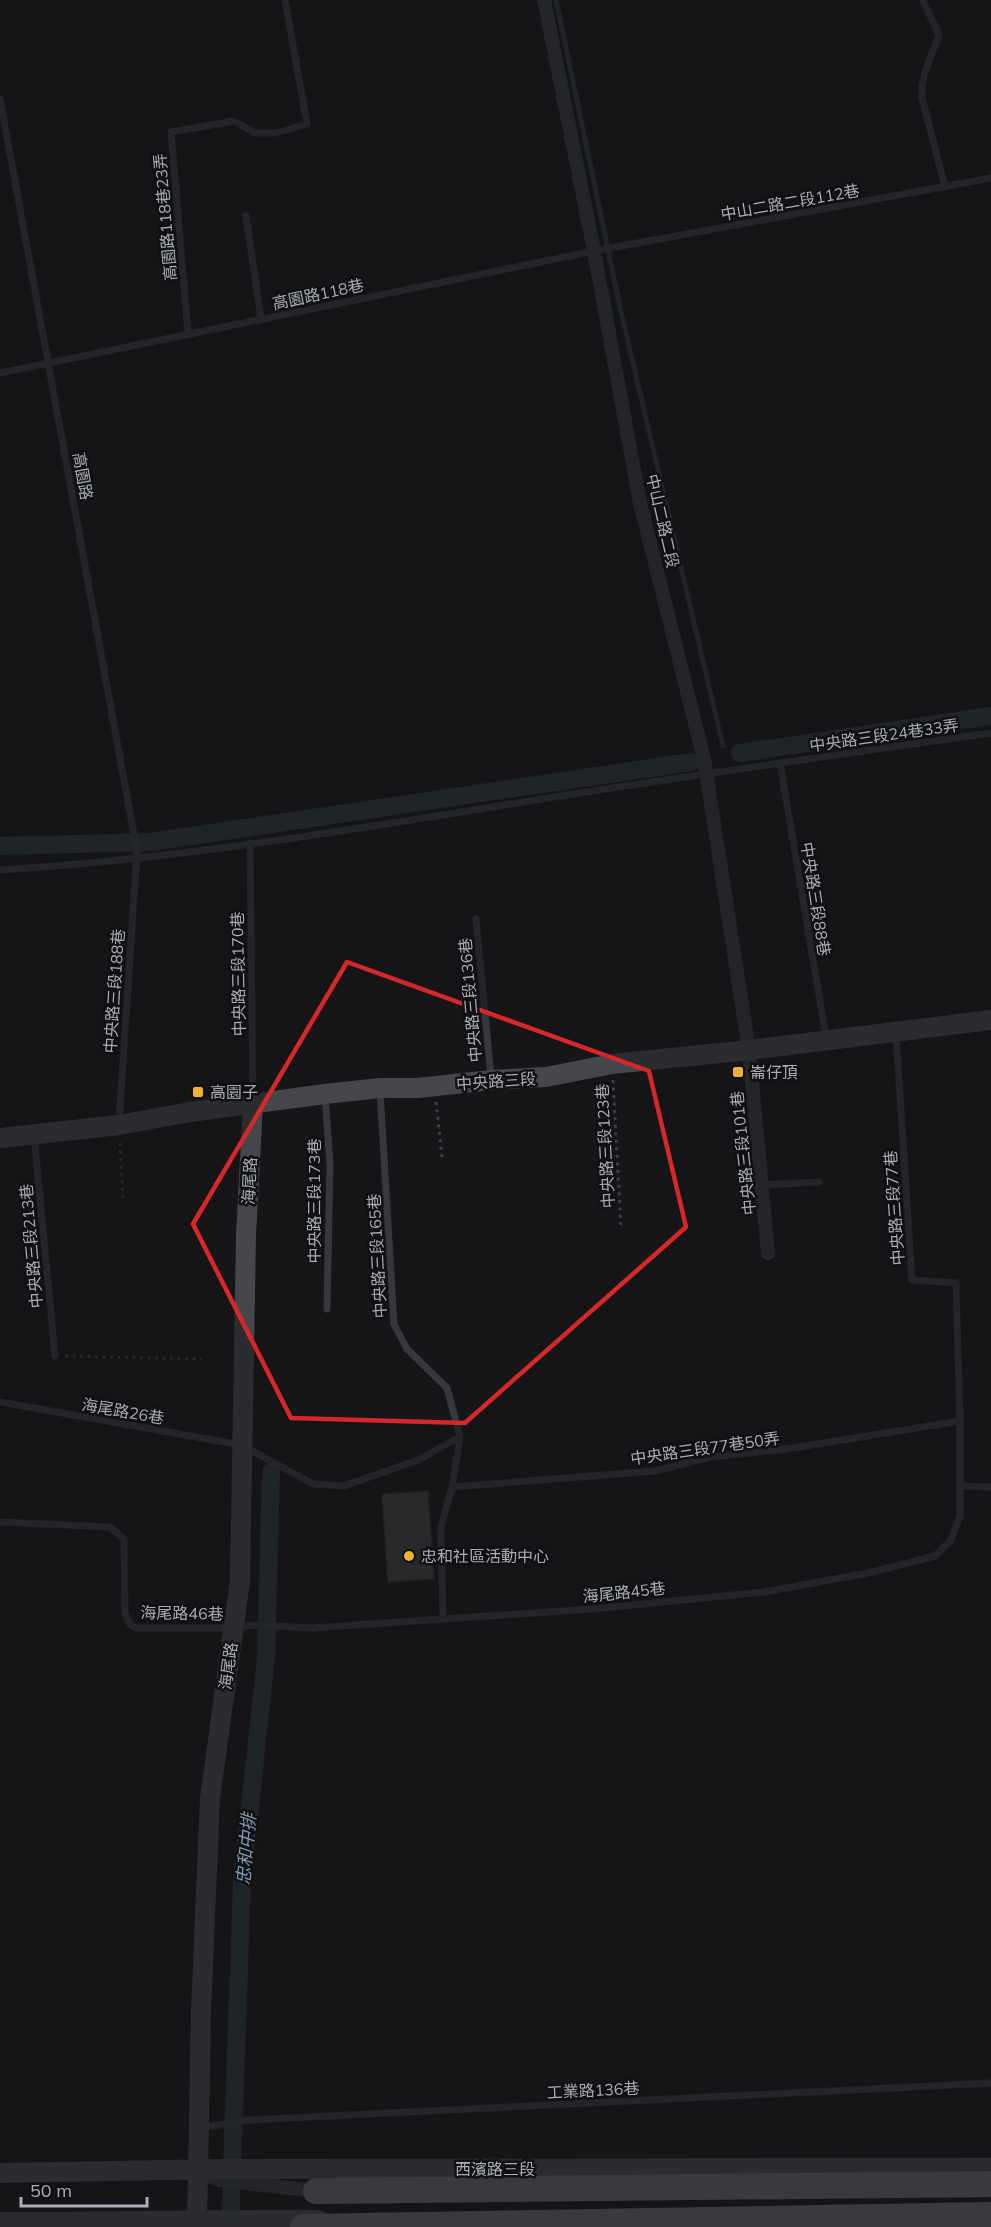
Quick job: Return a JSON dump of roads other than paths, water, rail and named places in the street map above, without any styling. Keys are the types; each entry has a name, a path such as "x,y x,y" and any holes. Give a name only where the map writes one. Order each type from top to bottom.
{"highway":[{"path":"316,2191 991,2184"},
{"path":"303,2227 991,2217"}],"street":[{"name":"中山二路二段","path":"544,0 594,251 640,503 704,759 749,1050"},
{"name":"中央路三段","path":"0,1138 119,1125 325,1094 546,1077 612,1064 749,1050 991,1020"},
{"name":"中央路三段101巷","path":"749,1050 768,1253"},
{"name":"海尾路","path":"201,2222 196,2170 210,1798 240,1581 246,1234 253,1104"},
{"name":"西濱路三段","path":"0,2173 196,2170 220,2175 251,2177 991,2168"},
{"path":"251,2177 316,2191"},
{"path":"0,2222 991,2217"},
{"path":"393,2227 428,2220"}],"lane":[{"name":"高園路118巷23弄","path":"188,334 171,132 234,121 255,133 276,133 307,124 285,0"},
{"path":"923,0 939,34 924,73 922,98 945,187"},
{"name":"高園路","path":"0,99 136,855"},
{"name":"中山二路二段112巷","path":"594,251 991,178"},
{"path":"246,216 261,319"},
{"name":"高園路118巷","path":"0,373 594,251"},
{"name":"中央路三段24巷33弄","path":"0,870 250,843 991,733"},
{"name":"中央路三段88巷","path":"780,763 826,1040"},
{"name":"中央路三段170巷","path":"250,843 253,1104"},
{"name":"中央路三段188巷","path":"119,1125 136,855"},
{"name":"中央路三段136巷","path":"476,919 491,1080"},
{"name":"中央路三段77巷","path":"896,1031 912,1280 956,1283 961,1486"},
{"name":"中央路三段165巷","path":"380,1088 394,1324 406,1349 447,1388 460,1437"},
{"name":"中央路三段173巷","path":"325,1094 330,1164 327,1309"},
{"name":"中央路三段213巷","path":"34,1133 55,1356"},
{"path":"763,1185 819,1182"},
{"name":"海尾路26巷","path":"0,1402 241,1444 313,1484 344,1486 418,1460 460,1437"},
{"name":"中央路三段77巷50弄","path":"452,1487 655,1471 710,1457 780,1450 960,1421"},
{"path":"443,1619 441,1528 452,1487 460,1437"},
{"path":"961,1486 991,1487"},
{"name":"海尾路45巷","path":"234,1628 255,1625 312,1628 592,1609 764,1592 868,1573 935,1556 951,1540 960,1516 961,1486"},
{"name":"海尾路46巷","path":"0,1522 110,1527 124,1539 125,1613 130,1624 135,1628 234,1628"},
{"name":"工業路136巷","path":"198,2128 250,2120 991,2083"}],"waterway":[{"path":"556,0 621,312 723,746"},
{"path":"740,753 991,716"},
{"path":"0,846 150,842 691,762"},
{"name":"忠和中排","path":"230,2227 242,1880 266,1658 271,1472"}],"place":[{"name":"崙仔頂","path":"738,1072"},
{"name":"高園子","path":"198,1092"},
{"name":"忠和社區活動中心","path":"409,1556"}]}
